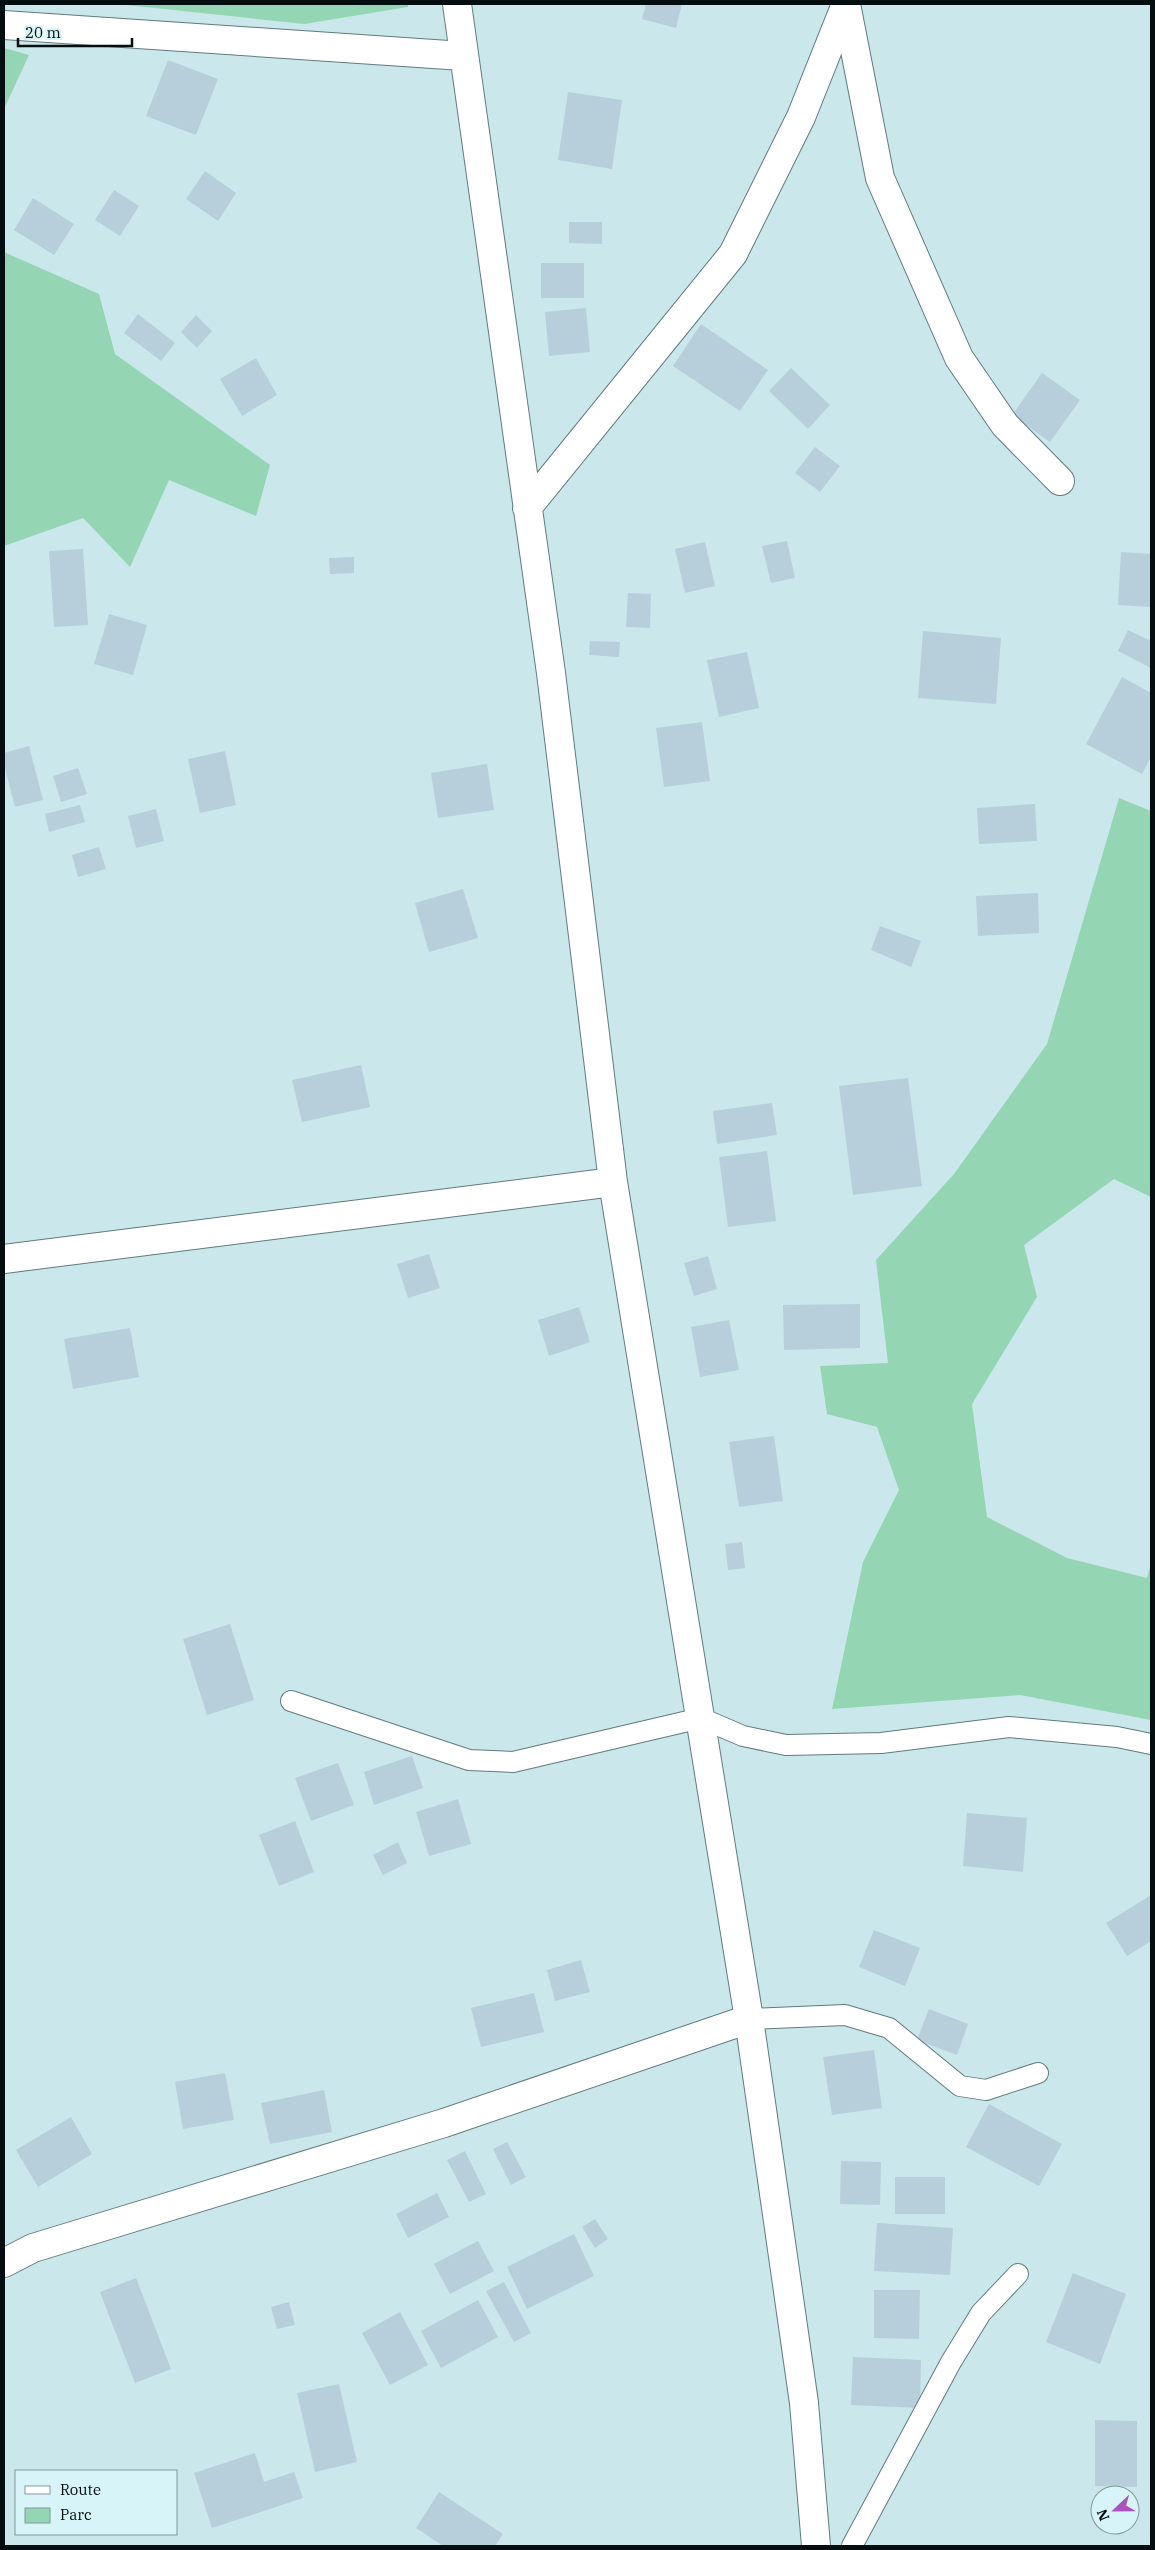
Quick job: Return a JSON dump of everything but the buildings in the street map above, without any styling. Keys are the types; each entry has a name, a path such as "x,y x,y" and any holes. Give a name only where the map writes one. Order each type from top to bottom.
{"street":[{"path":"457,4 551,673 613,1182 749,2019 804,2404 816,2546"},
{"path":"527,508 733,254 801,117 846,4"},
{"path":"846,4 880,178 959,358 1006,425 1060,481"},
{"path":"4,25 463,56"},
{"path":"4,1259 613,1182"},
{"path":"4,2263 33,2248 444,2123 749,2019"}],"lane":[{"path":"290,1701 469,1760 478,1761 512,1762 701,1718 743,1736 786,1745 880,1743 1009,1727 1117,1737 1151,1744"},
{"path":"749,2019 845,2015 889,2028 960,2086 986,2090 1038,2073"},
{"path":"852,2546 951,2362 981,2314 1018,2274"}],"green space":[{"path":"117,4 408,4 408,7 304,24"},
{"path":"4,48 29,55 4,109"},
{"path":"4,252 99,294 115,354 270,465 256,516 169,480 130,567 83,518 4,546"},
{"path":"1119,798 1151,811 1151,1197 1114,1179 1024,1245 1037,1297 972,1404 987,1517 1067,1558 1147,1578 1151,1563 1151,1720 1020,1695 832,1709 863,1562 899,1490 877,1427 827,1414 820,1366 888,1363 876,1260 954,1174 1047,1044"}]}
